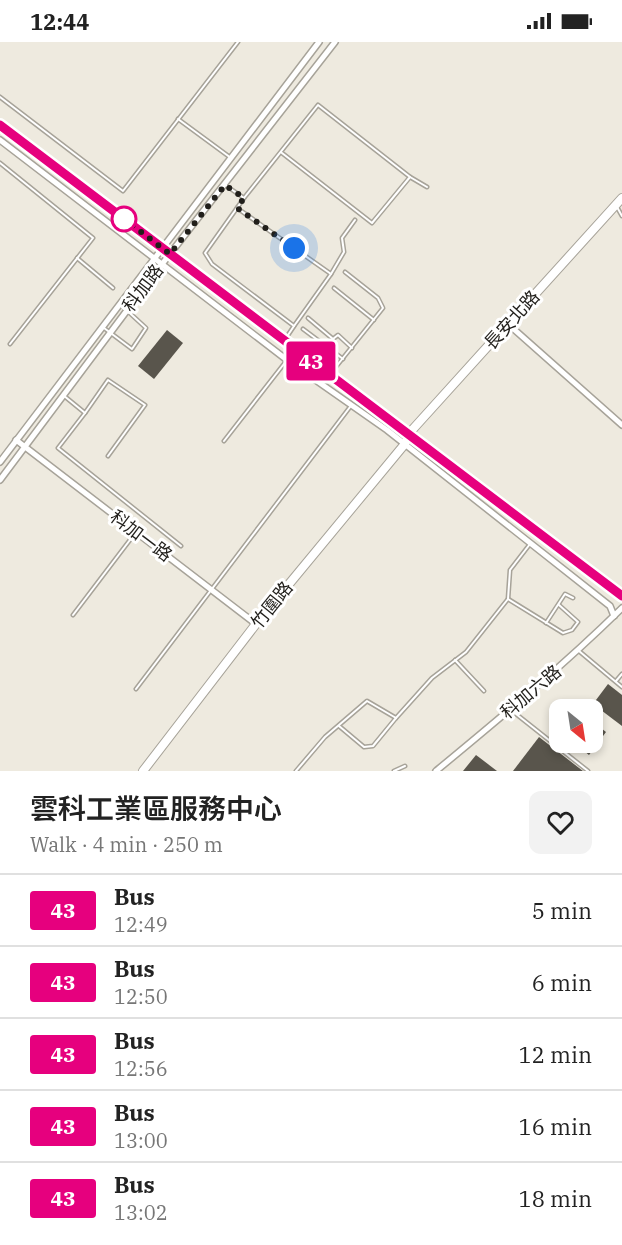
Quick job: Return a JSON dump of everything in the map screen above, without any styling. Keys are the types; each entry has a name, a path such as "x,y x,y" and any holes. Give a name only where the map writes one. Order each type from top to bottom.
{"street":[{"name":"科加路","path":"0,462 319,42"},
{"name":"科加路","path":"0,480 126,310 335,42"},
{"path":"0,125 330,375 406,442 610,606 614,616"},
{"path":"0,140 287,360 406,442 416,440 622,596"},
{"name":"長安北路","path":"406,442 413,429 622,198"},
{"path":"508,324 622,425"},
{"name":"科加一路","path":"16,440 256,624"},
{"name":"竹圍路","path":"143,771 256,624 406,442"},
{"name":"科加六路","path":"436,771 579,651 622,608"}],"lane":[{"path":"0,98 123,191 177,118 238,42"},
{"path":"294,326 212,264 205,253 244,198 318,105 410,177 427,187"},
{"path":"177,118 231,158"},
{"path":"282,153 372,223 410,177"},
{"path":"0,164 93,238 10,344"},
{"path":"225,185 244,198"},
{"path":"615,205 622,216"},
{"path":"237,208 331,274"},
{"path":"284,341 344,252 342,238 355,220"},
{"path":"77,258 113,288"},
{"path":"330,375 383,308 378,298 345,272"},
{"path":"334,288 374,320"},
{"path":"102,327 132,349 146,328 120,304"},
{"path":"308,318 333,339 338,335 352,348"},
{"path":"303,329 343,358"},
{"path":"224,441 287,360"},
{"path":"108,456 145,405 108,380 58,448 181,546"},
{"path":"63,395 85,412"},
{"path":"136,689 351,405"},
{"path":"73,615 136,532"},
{"path":"338,726 364,747 373,746 432,678 466,652 508,599 510,570 531,542"},
{"path":"546,623 565,594 573,598"},
{"path":"508,599 563,633 572,630 578,622 559,605"},
{"path":"579,651 622,687"},
{"path":"455,660 484,692"},
{"path":"616,681 622,674"},
{"path":"296,771 338,726 367,701 396,718"},
{"path":"511,710 588,771"},
{"path":"394,771 405,766"}],"building":[{"path":"167,330 183,343 154,379 138,366"},
{"path":"608,684 622,695 622,726 603,712 603,699 597,699"},
{"path":"539,737 549,745 549,753 560,753 583,771 513,771"},
{"path":"476,755 480,758 497,771 463,771"}],"bus line":[{"name":"43","path":"0,125 330,375 409,438 416,440 622,596"}],"route":[{"path":"124,219 170,254 225,185 244,198 237,208 294,248"}]}
